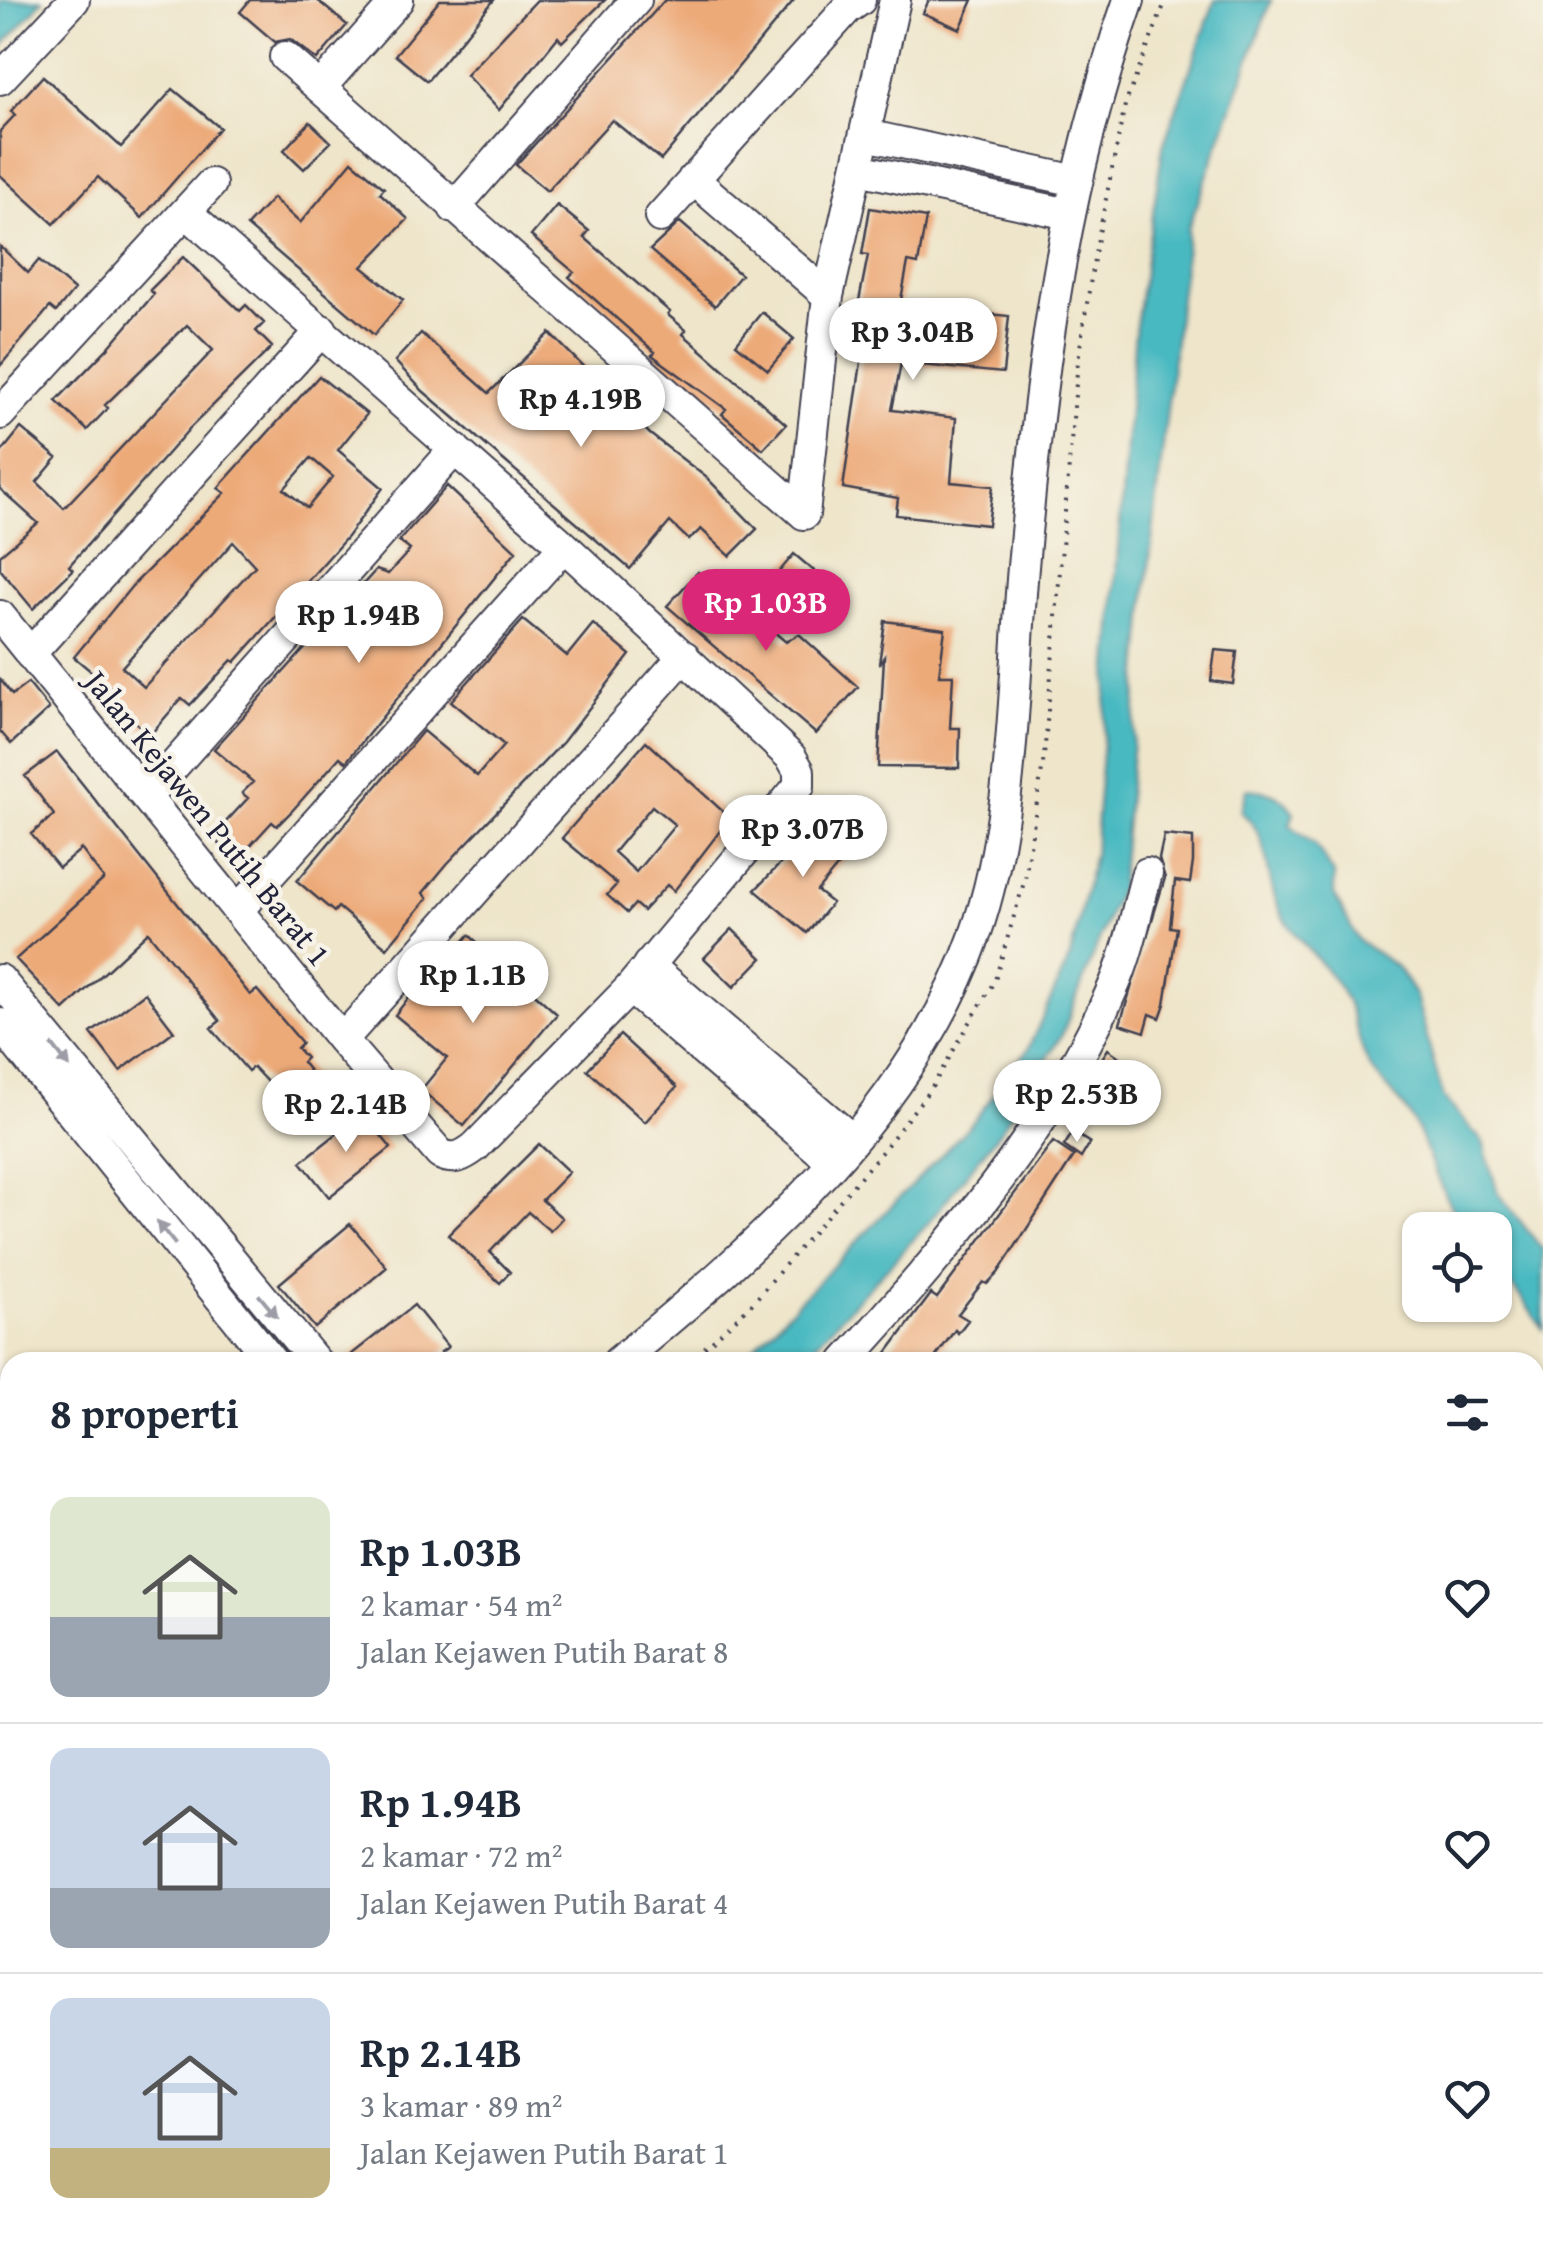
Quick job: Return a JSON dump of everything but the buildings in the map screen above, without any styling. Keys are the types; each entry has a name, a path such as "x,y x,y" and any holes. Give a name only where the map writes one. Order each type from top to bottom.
{"street":[{"path":"0,79 74,0"},
{"path":"320,88 398,0"},
{"path":"454,208 636,0"},
{"path":"660,217 847,9 860,0"},
{"path":"285,57 804,514 828,296 895,0"},
{"path":"630,1352 702,1293 842,1150 911,1062 950,994 976,934 1000,844 1034,438 1050,302 1098,88 1128,0"},
{"path":"866,135 1076,180"},
{"path":"943,187 949,153"},
{"path":"858,169 1068,214"},
{"path":"693,179 828,296"},
{"path":"0,414 211,184"},
{"path":"186,212 564,546 791,757 799,771 799,786 639,976 842,1150"},
{"path":"30,654 322,330"},
{"path":"148,796 455,449"},
{"path":"238,910 564,546"},
{"name":"Jalan Kejawen Putih Barat 1","path":"0,616 342,1040 440,1154 461,1157 475,1147 639,976"},
{"path":"342,1040 684,656"},
{"path":"853,1352 1006,1170 1046,1111 1116,980 1148,873"},
{"path":"4,1004 265,1352"},
{"path":"4,1004 307,1352"},
{"path":"0,1672 0,1698"}],"water":[{"path":"0,0 43,0 0,49"},
{"path":"1215,0 1271,0 1188,228 1147,584 1120,887 1062,1035 1001,1130 927,1225 808,1352 750,1352 972,1123 1028,1049 1070,957 1094,855 1135,332 1163,146"},
{"path":"1246,789 1274,794 1285,801 1294,813 1290,825 1315,844 1334,874 1334,894 1358,940 1398,968 1416,996 1443,1097 1483,1142 1498,1193 1543,1250 1543,1329 1512,1285 1512,1212 1455,1212 1413,1121 1366,1059 1340,990 1283,916 1258,834 1241,812"}]}
